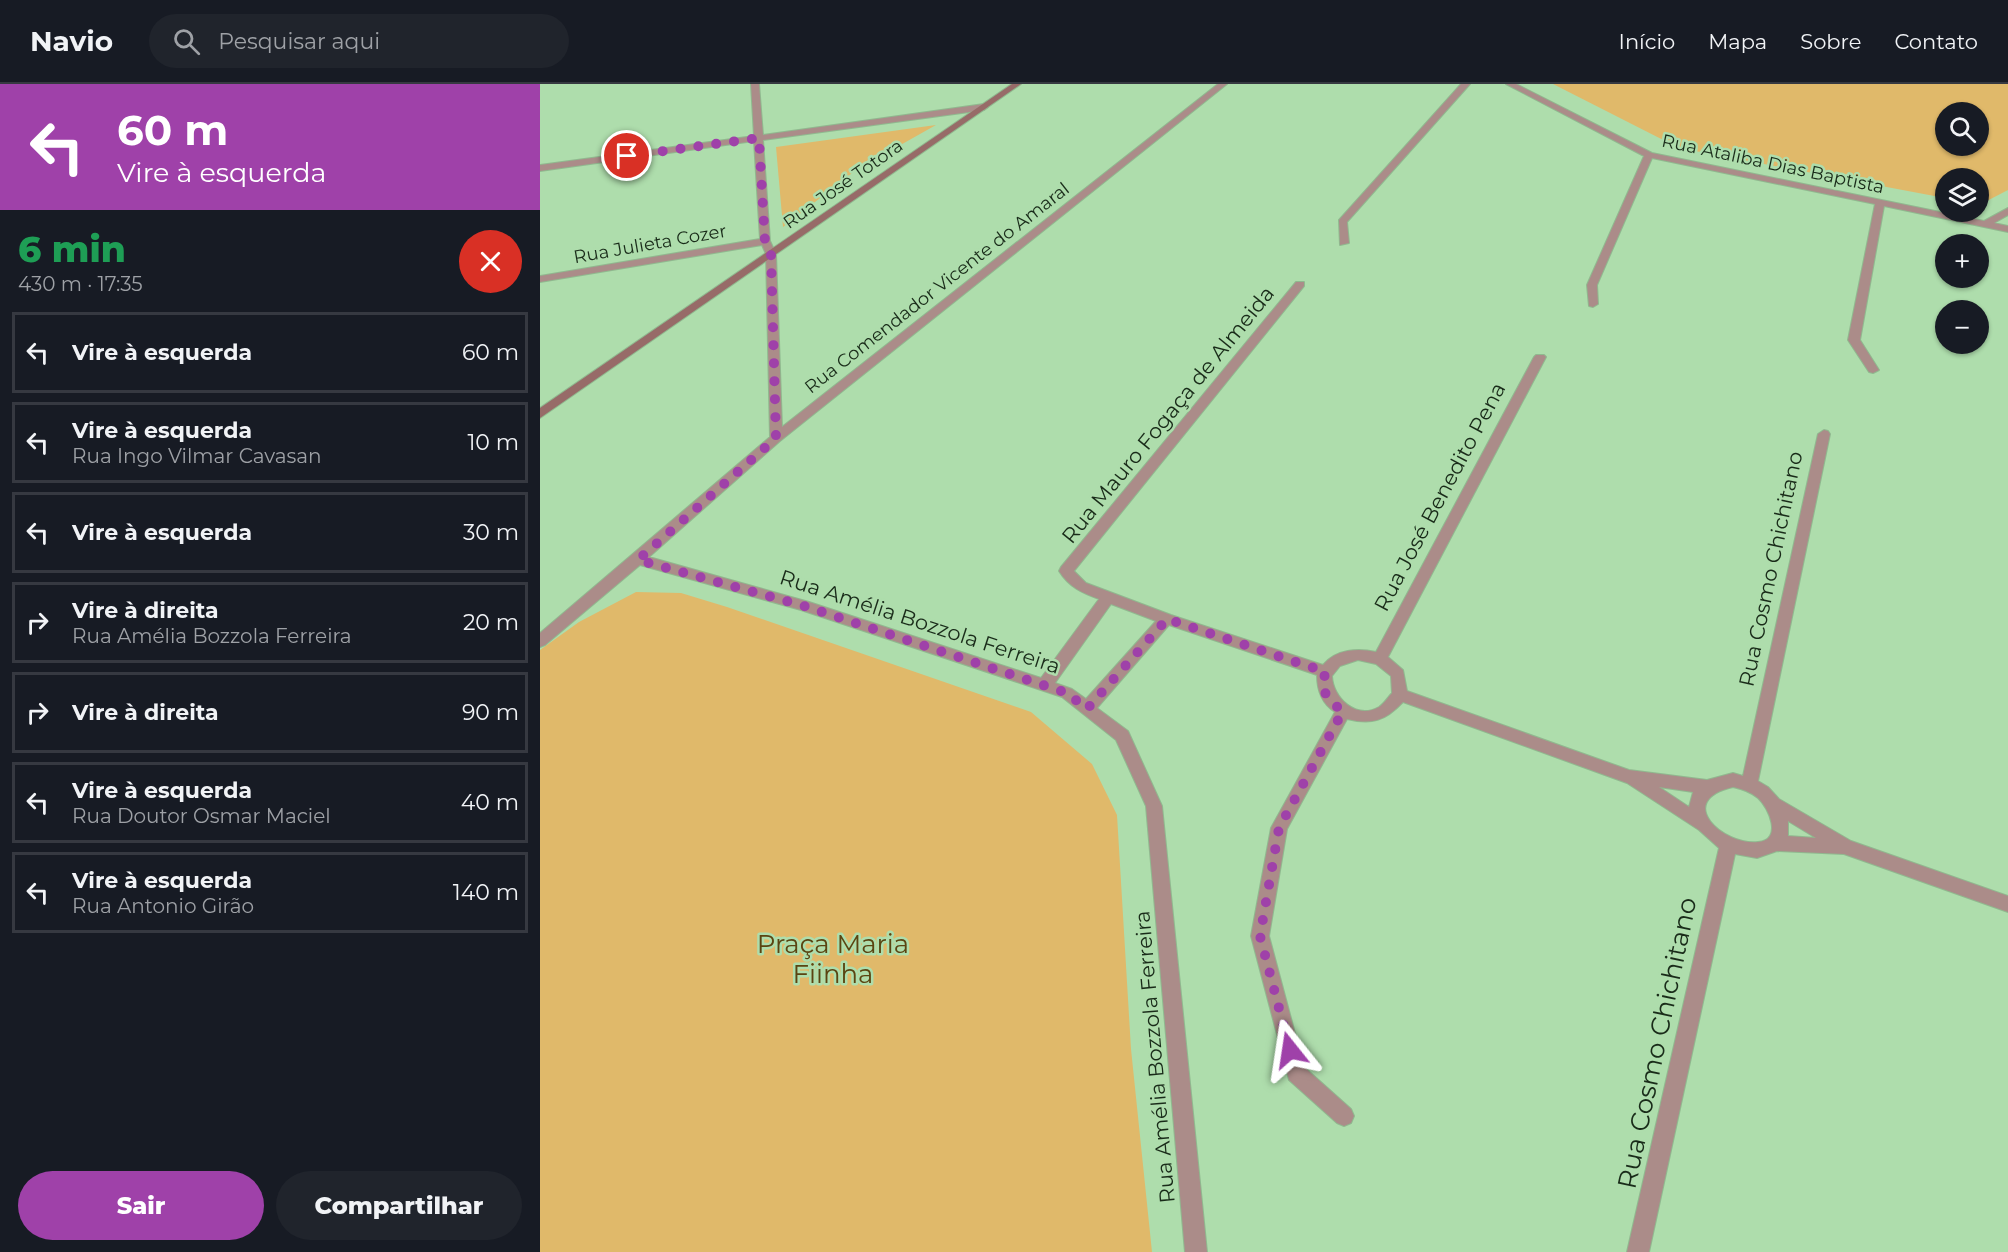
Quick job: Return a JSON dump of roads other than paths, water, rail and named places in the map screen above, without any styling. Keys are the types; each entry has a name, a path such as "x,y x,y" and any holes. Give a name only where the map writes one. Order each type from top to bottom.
{"main road":[{"name":"Rua José Totora","path":"540,414 1017,84"}],"street":[{"path":"755,84 765,242 771,254 776,438"},
{"name":"Rua Comendador Vicente do Amaral","path":"540,641 638,560 776,438 1223,84"},
{"path":"1344,243 1342,222 1466,84"},
{"name":"Rua Ataliba Dias Baptista","path":"1510,84 1649,155 2008,229"},
{"path":"540,168 984,107"},
{"path":"1593,304 1592,285 1649,155"},
{"path":"1873,370 1854,340 1880,204"},
{"path":"1984,225 2008,211"},
{"name":"Rua Julieta Cozer","path":"540,279 765,242"},
{"name":"Rua Mauro Fogaça de Almeida","path":"1109,596 1081,587 1066,571 1300,284"},
{"name":"Rua José Benedito Pena","path":"1380,659 1540,357"},
{"name":"Rua Cosmo Chichitano","path":"1749,784 1824,434"},
{"name":"Rua Amélia Bozzola Ferreira","path":"638,560 804,606 1067,693 1122,736 1154,806 1196,1252"},
{"path":"1044,686 1109,596 1167,619 1326,672"},
{"path":"1087,709 1167,619"},
{"path":"1358,654 1380,659 1398,674 1401,684 1400,695 1395,703 1377,714 1366,716 1343,711 1326,696 1323,686 1326,672 1338,660 1358,654"},
{"path":"1400,695 1629,777 1705,786 1718,781 1733,780 1749,784 1764,793 1776,805 1845,847 2008,904"},
{"path":"1343,711 1279,828 1260,936 1296,1072 1344,1116"},
{"path":"1629,777 1702,824"},
{"path":"1705,786 1698,797 1697,810 1702,824 1712,837 1728,846 1753,850 1761,850 1774,843 1845,847"},
{"path":"1774,843 1780,832 1782,819 1776,805"},
{"name":"Rua Cosmo Chichitano","path":"1638,1252 1728,846"}],"park label":[{"name":"Praça Maria Fiinha","path":"833,959"}]}
